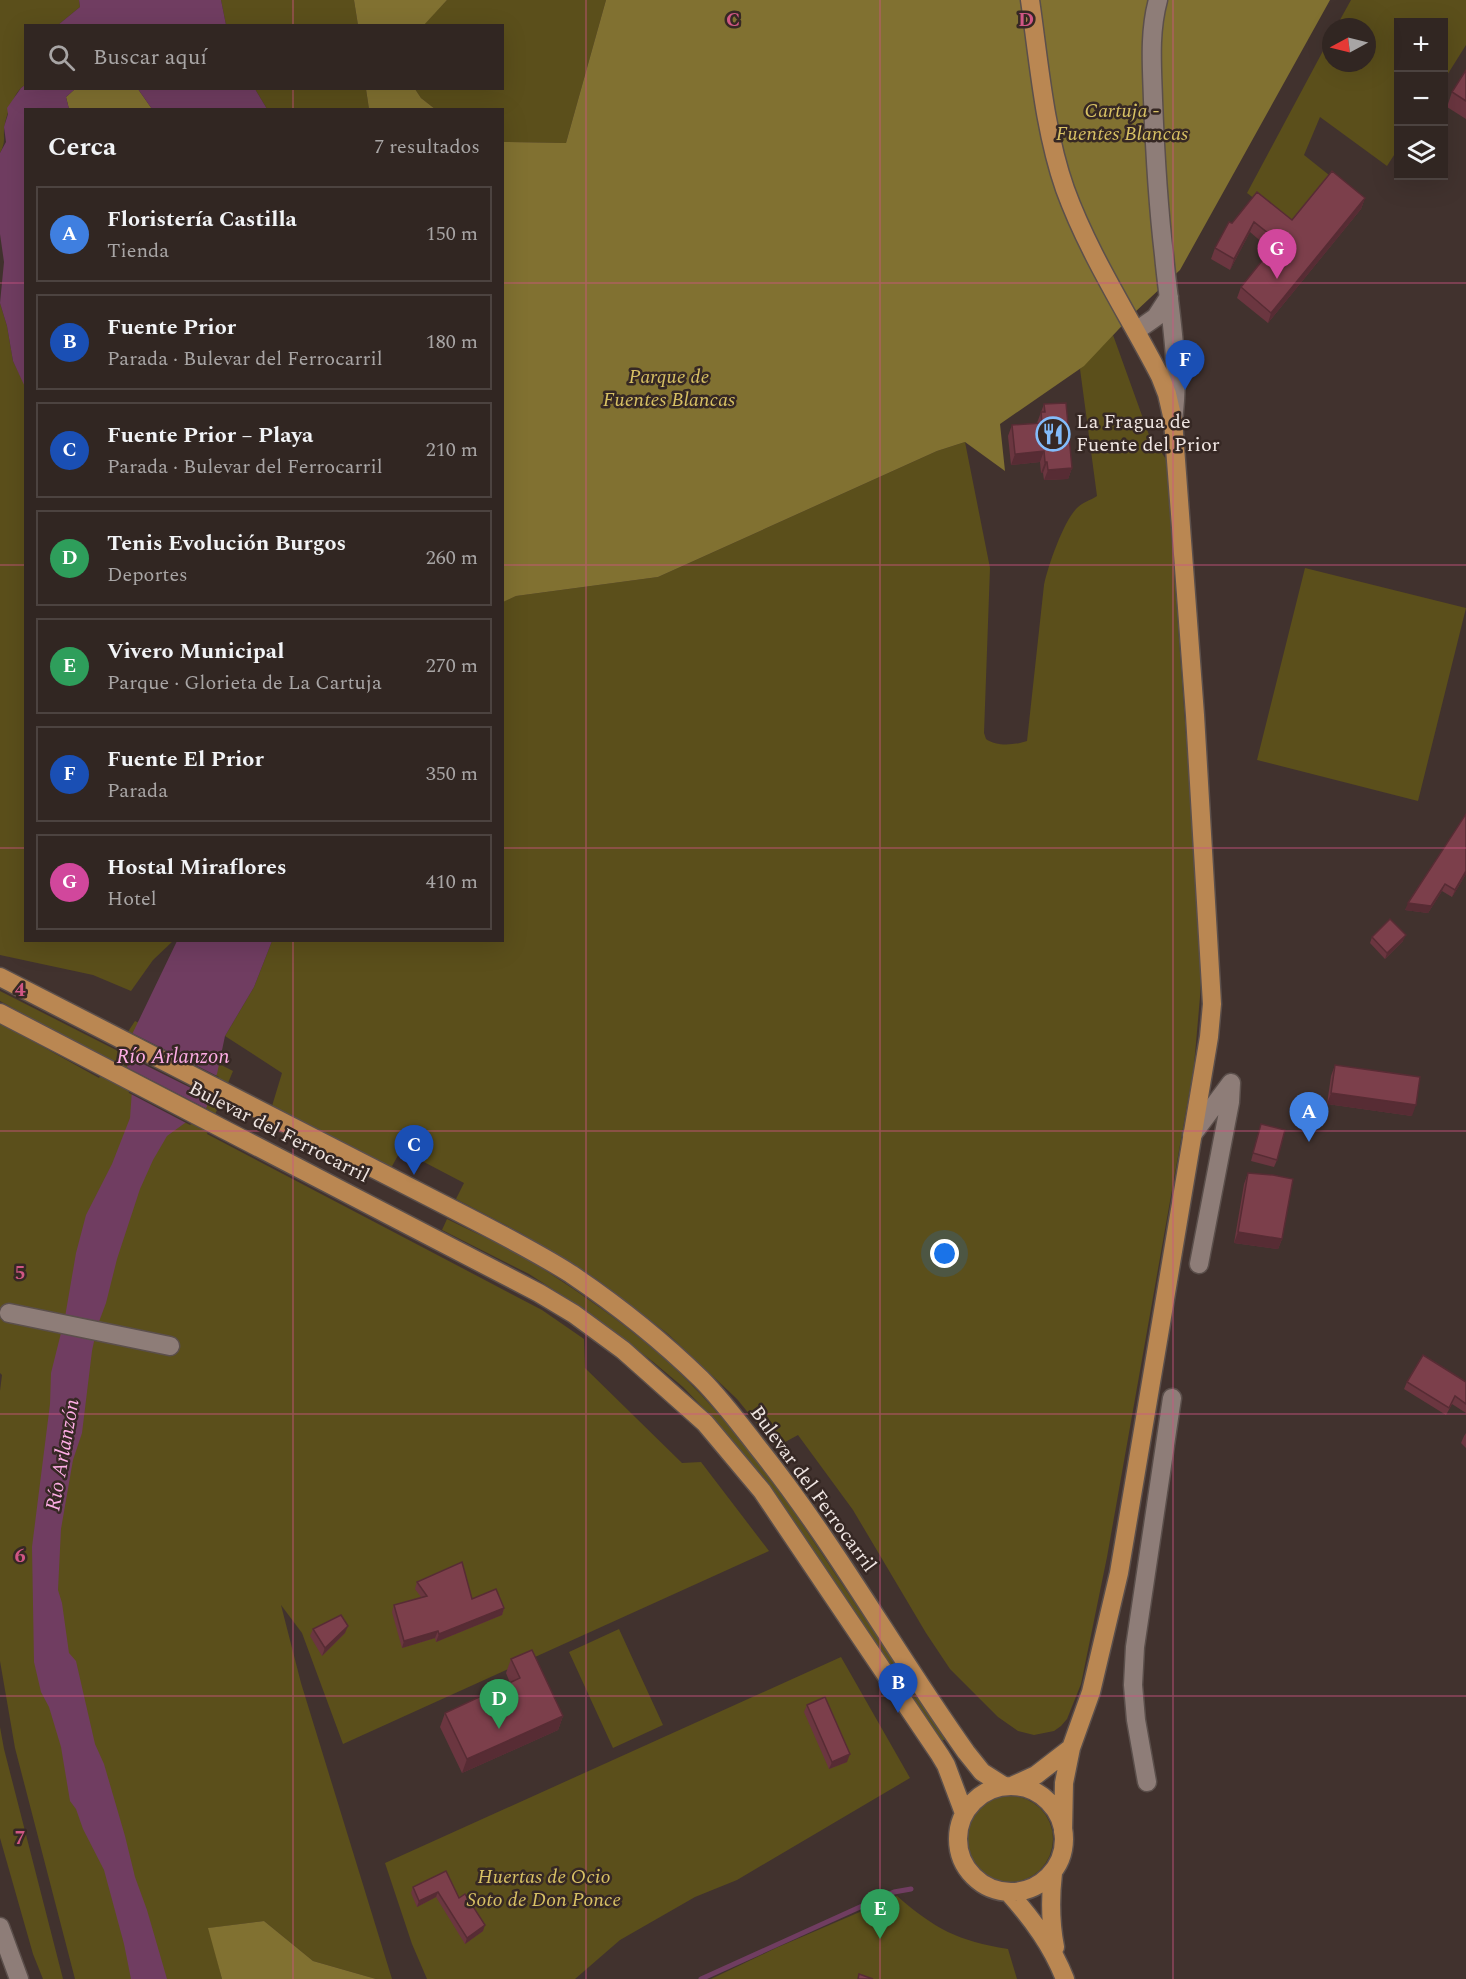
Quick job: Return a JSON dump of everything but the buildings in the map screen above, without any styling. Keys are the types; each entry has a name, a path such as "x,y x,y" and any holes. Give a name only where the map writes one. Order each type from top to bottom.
{"main road":[{"path":"1030,0 1049,127 1065,188 1095,258 1139,337 1167,394 1173,420 1194,703 1212,1004 1209,1037 1119,1573 1091,1692 1071,1748 1064,1783 1061,1857 1053,1873 1050,1897 1051,1920 1058,1960 1065,1979"},
{"name":"Bulevar del Ferrocarril","path":"0,977 404,1183 539,1255 609,1300 664,1345 703,1381 780,1475 829,1544 966,1752 982,1772 1009,1786"},
{"name":"Bulevar del Ferrocarril","path":"0,1013 392,1215 565,1308 622,1350 705,1423 762,1491 940,1755 964,1813"},
{"path":"1053,1873 1030,1889 1009,1893 987,1887 978,1882 966,1869 960,1856 957,1840 958,1829 964,1813 982,1794 1036,1775 1071,1748"},
{"path":"1009,1786 1033,1791 1048,1802 1058,1815 1063,1832"},
{"path":"1009,1893 1032,1919 1058,1960"}],"street":[{"path":"1158,0 1153,18 1151,61 1160,205 1177,395 1173,420"},
{"path":"1169,297 1139,337 1153,344 1162,342 1172,328"},
{"path":"1192,1134 1231,1083 1230,1102 1199,1264"},
{"path":"11,1313 170,1346"},
{"path":"1147,1782 1136,1720 1133,1685 1135,1647 1172,1398"},
{"path":"2,1935 19,1979"}],"green space":[{"path":"0,0 79,0 80,7 59,24 24,24 24,86 15,97 6,119 0,153"},
{"path":"221,0 354,0 358,24 226,24"},
{"path":"354,0 447,0 425,24 358,24"},
{"path":"447,0 606,0 566,143 504,142 504,108 434,108 421,98 416,90 504,90 504,24 424,24"},
{"name":"Parque de Fuentes Blancas","path":"606,0 1330,0 1180,270 1134,313 1084,366 1000,424 1005,471 965,442 937,451 658,577 516,596 504,602 504,142 566,143"},
{"path":"1351,0 1466,0 1466,45 1448,74 1448,18 1394,18 1394,155 1387,166 1320,117 1304,155 1329,175 1289,225 1247,193 1322,53 1322,72 1376,72 1376,18 1341,18"},
{"path":"74,90 139,90 151,108 69,108 66,97"},
{"path":"256,90 366,90 369,108 266,108"},
{"path":"366,90 416,90 421,98 434,108 369,108"},
{"path":"0,303 7,326 13,361 24,383 24,942 172,942 153,960 131,991 93,975 0,955"},
{"path":"1113,335 1149,435 1166,459 1202,958 1194,1066 1107,1557 1081,1684 1067,1719 1061,1726 1054,1731 1034,1735 1018,1731 998,1717 950,1669 853,1510 798,1435 776,1447 737,1399 668,1334 598,1280 521,1233 456,1199 464,1183 401,1150 391,1168 272,1106 282,1073 225,1036 254,987 272,942 504,942 504,601 516,596 658,577 937,451 965,442 990,568 984,733 986,739 995,743 1012,744 1027,741 1046,577 1057,545 1071,516 1081,505 1097,496 1080,369"},
{"path":"1305,568 1466,608 1418,801 1257,760"},
{"path":"0,991 116,1050 135,1021 233,1071 207,1134 542,1310 584,1339 585,1368 682,1463 701,1462 769,1551 343,1744 302,1633 281,1605 301,1683 392,1979 376,1979 313,1961 264,1921 209,1928 222,1979 75,1979 15,1748 0,1661 0,1391 2,1375 0,1373 0,1023 99,1078 110,1061 0,1001"},
{"path":"447,1219 526,1258 584,1296 659,1354 704,1398 772,1479 945,1739 942,1741 767,1481 715,1420 683,1387 652,1361 579,1306 529,1274 442,1230"},
{"path":"619,1629 663,1725 613,1748 569,1652"},
{"name":"Huertas de Ocio Soto de Don Ponce","path":"841,1657 910,1778 737,1880 695,1897 620,1940 575,1979 427,1979 412,1944 385,1863"},
{"path":"0,1727 63,1979 43,1979 33,1954 0,1838"},
{"path":"1010,1796 1026,1800 1040,1809 1049,1823 1053,1839 1049,1855 1040,1869 1026,1878 1010,1882 994,1878 980,1869 971,1855 967,1839 971,1823 980,1809 994,1800"},
{"path":"897,1896 923,1917 948,1932 975,1942 1008,1949 1017,1979 711,1979 776,1948"},
{"path":"264,1921 313,1961 376,1979 222,1979 208,1928"}],"water":[{"path":"79,0 221,0 226,24 59,24 80,7"},
{"path":"24,86 24,90 74,90 66,97 69,108 24,108 24,385 13,361 7,326 0,303 4,262 0,234 0,153 6,142 4,127 8,114 7,108"},
{"path":"139,90 256,90 266,108 151,108"},
{"name":"Río Arlanzon","path":"177,942 272,942 254,987 225,1036 217,1074 206,1093 207,1107 167,1136 140,1189 97,1327 82,1433 73,1460 61,1529 58,1590 69,1653 76,1661 95,1744 104,1764 135,1877 167,1979 131,1979 104,1870 83,1829 76,1809 70,1801 61,1747 49,1707 41,1692 34,1662 32,1547 50,1404 51,1373 86,1215 112,1164 130,1118 132,1090 124,1051"}],"pier":[{"path":"130,1032 219,1077 209,1097 121,1053"},
{"path":"124,1066 209,1110 190,1125 129,1093"}],"waterway":[{"path":"701,1979 894,1892 911,1889"}],"place":[{"name":"Hostal Miraflores","path":"1277,279"},
{"name":"Fuente El Prior","path":"1185,390"},
{"name":"La Fragua de Fuente del Prior","path":"1053,434"},
{"name":"Floristería Castilla","path":"1309,1142"},
{"name":"Fuente Prior – Playa","path":"414,1175"},
{"name":"Fuente Prior","path":"898,1713"},
{"name":"Tenis Evolución Burgos","path":"499,1729"},
{"name":"Vivero Municipal","path":"880,1939"}],"park label":[{"name":"Cartuja - Fuentes Blancas","path":"1122,122"}],"water label":[{"name":"Río Arlanzón","path":"63,1455"}]}
